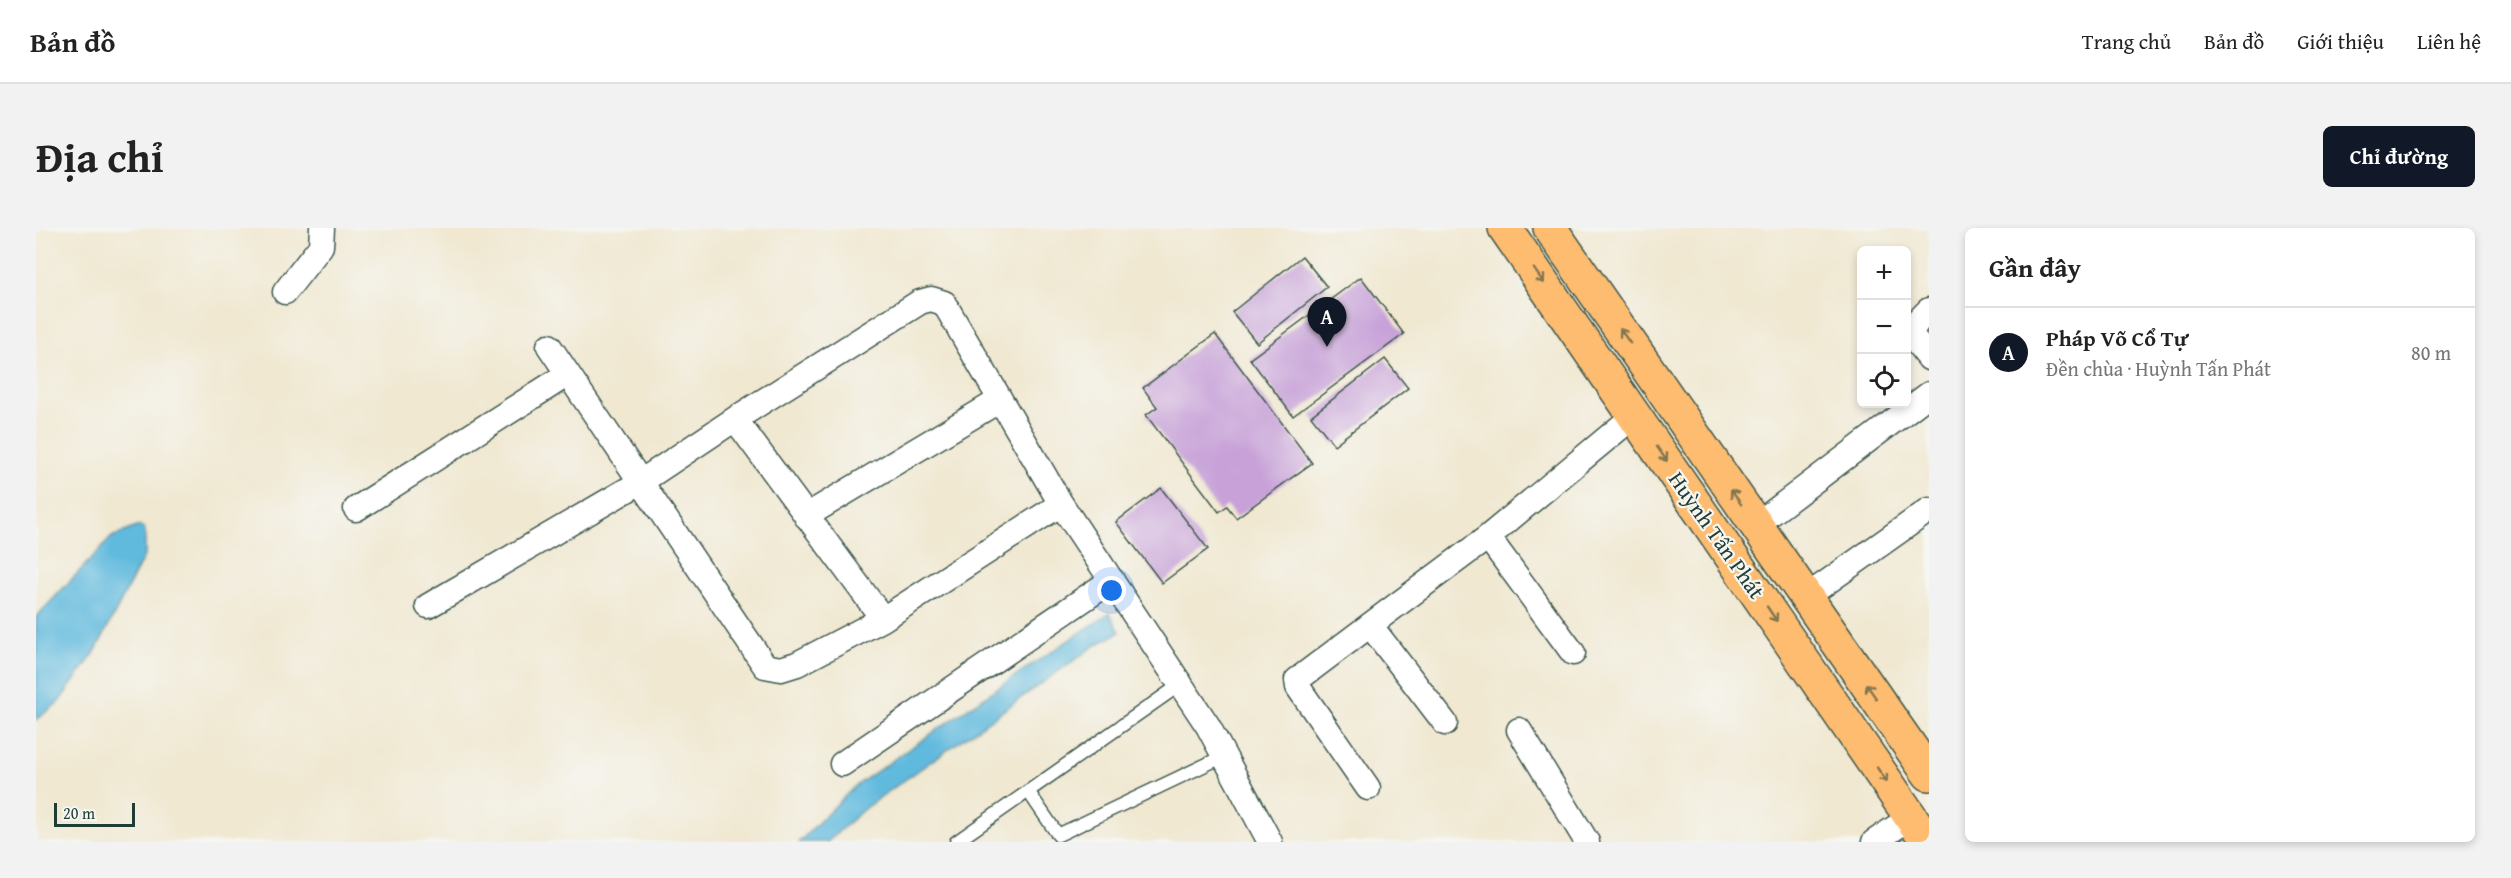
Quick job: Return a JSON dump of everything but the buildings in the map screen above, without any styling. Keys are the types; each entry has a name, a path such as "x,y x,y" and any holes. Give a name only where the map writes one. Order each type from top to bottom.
{"main road":[{"name":"Huỳnh Tấn Phát","path":"1505,228 1919,829"},
{"name":"Huỳnh Tấn Phát","path":"1550,228 1929,774"}],"street":[{"path":"285,292 321,246 321,228"},
{"path":"428,606 639,483 735,419 920,302 931,299 944,303 1061,504 1181,684 1224,756 1270,842"},
{"path":"1929,310 1914,324 1912,330 1913,338 1929,358"},
{"path":"549,346 639,483 765,666 781,669 796,664 883,619 1061,504"},
{"path":"356,509 568,374"},
{"path":"1756,525 1929,394"},
{"path":"806,516 1000,400"},
{"path":"1368,788 1298,687 1297,680 1488,537 1635,415"},
{"path":"735,419 883,619"},
{"path":"1806,597 1929,510"},
{"path":"1488,537 1573,652"},
{"path":"842,764 1112,580"},
{"path":"1370,625 1445,723"},
{"path":"1519,730 1587,842"},
{"path":"1874,842 1919,829"}],"lane":[{"path":"956,842 1181,684"},
{"path":"1028,791 1058,835 1224,756"}],"water":[{"path":"139,526 145,529 145,554 95,652 59,702 36,720 36,617 112,537"},
{"path":"1110,613 1120,632 1096,645 865,808 827,842 799,842 854,787"}],"place":[{"name":"Pháp Võ Cổ Tự","path":"1327,347"}]}
